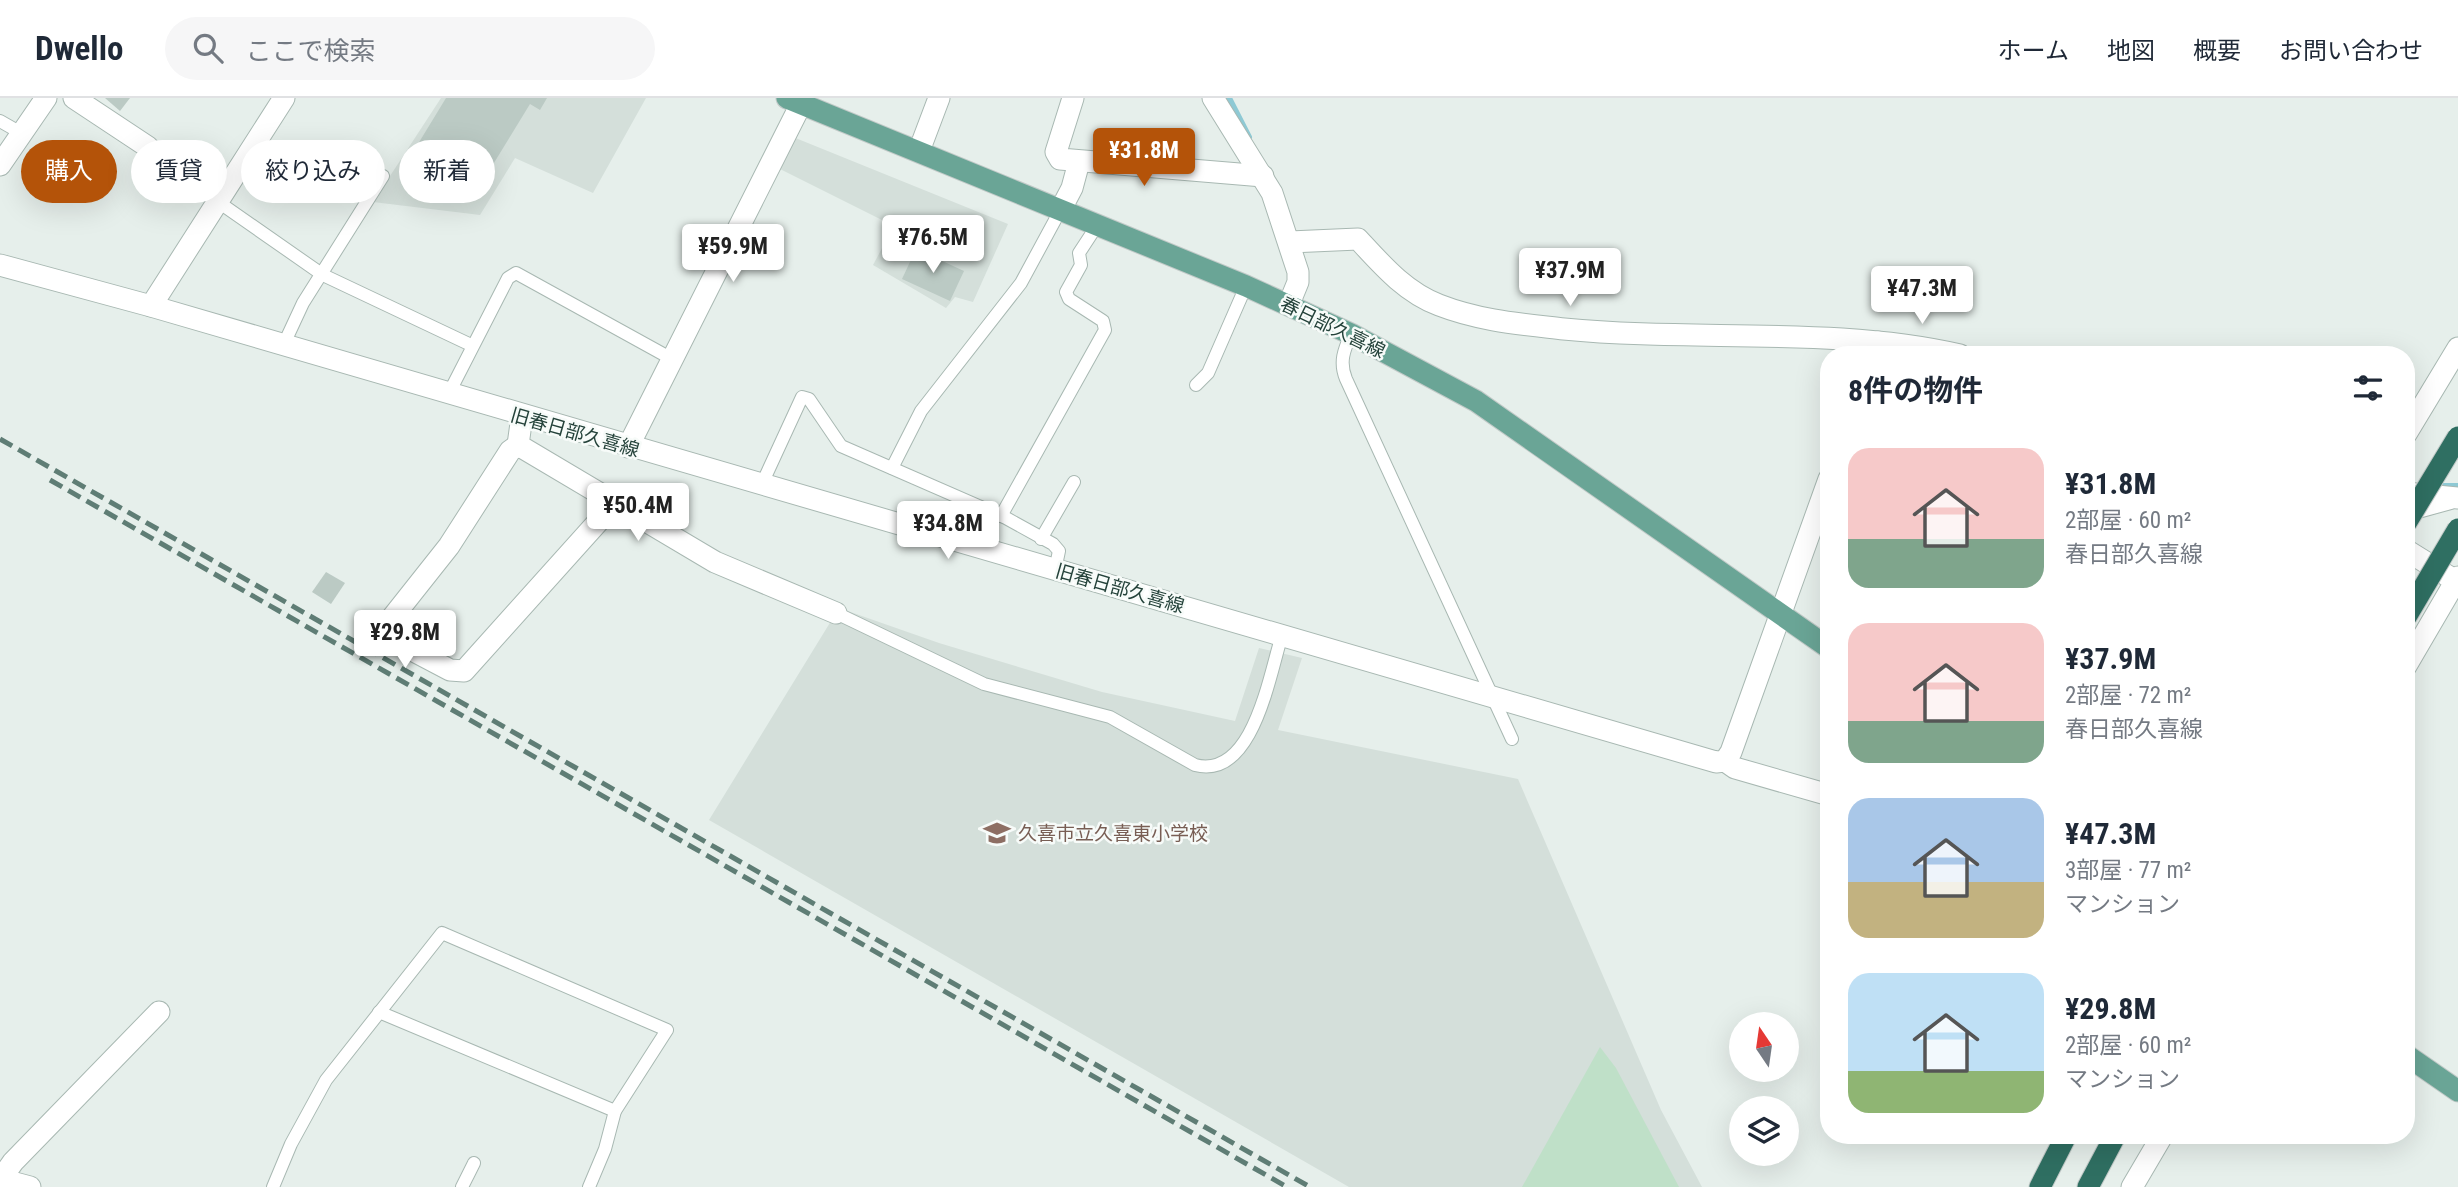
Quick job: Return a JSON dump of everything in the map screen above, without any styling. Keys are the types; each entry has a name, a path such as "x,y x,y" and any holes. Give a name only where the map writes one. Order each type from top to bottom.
{"highway":[{"path":"2415,508 2458,437"},
{"path":"2415,602 2458,528"},
{"path":"2040,1187 2062,1144"},
{"path":"2088,1187 2111,1144"}],"main road":[{"name":"春日部久喜線","path":"804,102 1289,304 1351,334 1476,401 1820,642"},
{"path":"2415,1061 2458,1091"}],"street":[{"path":"0,165 46,98"},
{"path":"74,98 137,140"},
{"path":"227,188 284,98"},
{"path":"919,151 939,98"},
{"path":"1073,98 1056,152 1060,159 1263,176"},
{"path":"1213,98 1263,176 1290,242 1296,259 1298,282 1289,304"},
{"path":"628,447 804,102"},
{"path":"1061,209 1072,188 1079,162"},
{"path":"151,306 218,203"},
{"path":"1290,242 1358,239 1396,280 1437,305 1491,321 1615,334 1824,346"},
{"name":"旧春日部久喜線","path":"0,265 151,306 448,395 1716,762 1725,761 1735,768 1820,792"},
{"path":"1893,346 1915,346"},
{"path":"2415,419 2458,348"},
{"path":"522,416 517,445 510,451 449,546 388,623 386,633 393,640 450,670 464,671 614,504"},
{"path":"517,445 715,562 836,613"},
{"path":"2415,494 2458,499"},
{"path":"1725,761 1731,752 1820,504"},
{"path":"2415,555 2457,579 2415,651"},
{"path":"30,1187 1,1179 13,1163 159,1012"},
{"path":"2132,1187 2157,1144"}],"lane":[{"path":"0,121 21,133"},
{"path":"222,203 321,273 471,345"},
{"path":"283,346 291,324 366,203"},
{"path":"892,468 920,411 1021,284 1061,209"},
{"path":"1001,516 1105,330 1103,321 1069,299 1066,292 1081,265 1079,253 1098,224"},
{"path":"448,395 471,345 508,278 516,273 672,359"},
{"path":"1195,385 1208,373 1246,286"},
{"path":"1351,334 1342,354 1341,368 1512,739"},
{"path":"761,486 802,397 816,405 841,446 1001,516 1059,551 1055,569"},
{"path":"1041,539 1074,482"},
{"path":"2415,513 2458,499"},
{"path":"836,613 984,684 1110,717 1195,765 1206,768 1229,761 1244,745 1282,635"},
{"path":"273,1187 291,1144 326,1080 442,933 661,1025 667,1030 615,1111 605,1149 589,1187"},
{"path":"379,1012 615,1111"},
{"path":"462,1187 474,1163"}],"shaded area":[{"path":"441,98 646,98 593,193 515,158 495,191 495,140 414,140"},
{"path":"793,137 1008,224 973,302 955,297 946,308 873,265 894,226 778,168"},
{"path":"399,162 399,203 487,203 480,215 381,203 385,203 385,184"},
{"path":"839,608 939,643 1102,692 1235,721 1259,648 1302,658 1278,730 1518,779 1661,1110 1702,1187 1349,1187 709,820"}],"green space":[{"path":"1600,1047 1616,1068 1679,1187 1522,1187"}],"building":[{"path":"105,98 130,98 120,111"},
{"path":"446,98 547,98 540,110 530,104 495,161 495,140 420,140"},
{"path":"916,249 964,271 950,301 902,279"},
{"path":"326,572 345,583 331,604 312,592"}],"waterway":[{"path":"1229,98 1249,137"},
{"path":"2436,486 2458,486"}],"railway":[{"path":"0,439 1310,1187"},
{"path":"50,480 1287,1187"}],"place":[{"name":"久喜市立久喜東小学校","path":"997,833"}]}
